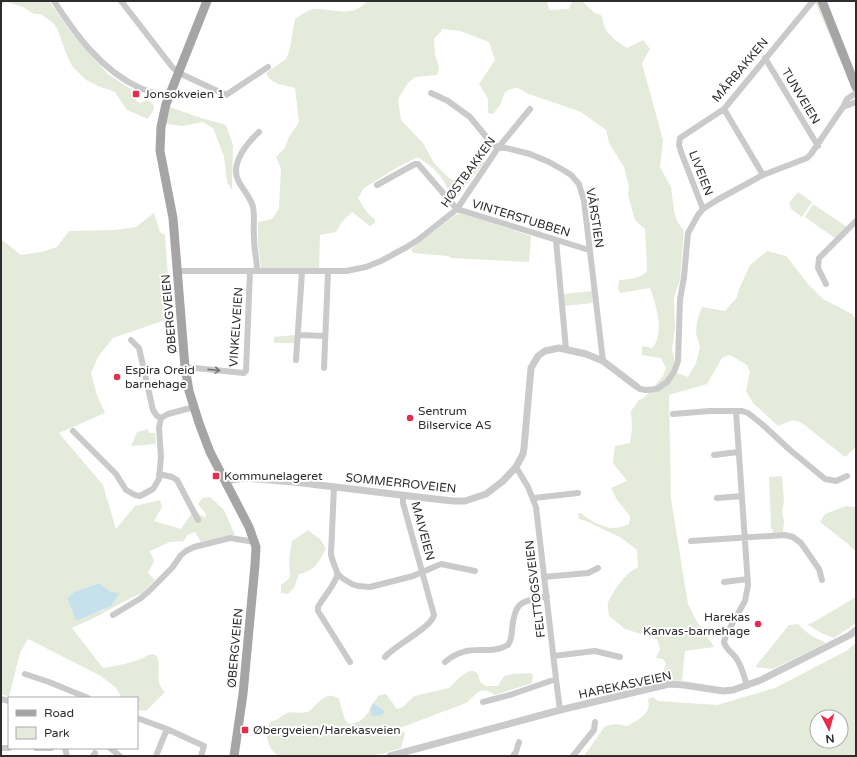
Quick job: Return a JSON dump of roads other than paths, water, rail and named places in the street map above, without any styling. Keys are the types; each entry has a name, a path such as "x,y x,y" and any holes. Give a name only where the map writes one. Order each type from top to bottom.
{"main road":[{"name":"ØBERGVEIEN","path":"207,1 168,101 161,127 160,151 172,208 185,367 194,407 205,441 249,527 255,542 256,565 239,730 234,756"},
{"path":"822,1 856,87"}],"street":[{"path":"54,1 78,35 100,60 128,81 168,101"},
{"path":"121,1 173,68 226,95 268,67"},
{"name":"MÅRBAKKEN","path":"679,145 680,138 724,109 813,1"},
{"name":"TUNVEIEN","path":"765,58 818,146"},
{"path":"431,93 448,101 470,117 488,139 498,148"},
{"path":"636,386 640,389 646,390 657,388 667,382 674,372 678,361 680,300 684,277 688,233 694,221 703,209 763,175 807,158 818,146 847,99 856,93"},
{"path":"842,107 856,102"},
{"name":"HØSTBAKKEN","path":"177,271 328,272 356,270 381,261 418,240 457,209 498,148 530,109"},
{"path":"724,109 763,175"},
{"path":"254,271 253,208 249,197 238,180 237,166 241,153 250,140 260,132"},
{"name":"LIVEIEN","path":"679,145 703,209"},
{"name":"VÅRSTIEN","path":"498,148 519,151 549,162 561,168 576,180 581,188 584,201 603,361"},
{"name":"VINTERSTUBBEN","path":"377,185 415,164 418,164 457,209 589,250"},
{"path":"826,284 818,268 819,258 856,221"},
{"path":"556,240 566,349"},
{"name":"VINKELVEIEN","path":"185,367 244,373 246,371 254,271"},
{"path":"296,360 299,335 302,272"},
{"path":"324,368 328,272"},
{"path":"299,335 325,336"},
{"path":"131,340 139,348 152,410 157,416 162,418"},
{"name":"SOMMERROVEIEN","path":"225,481 244,478 294,482 453,501 471,499 486,494 502,481 516,467 523,454 533,363 538,356 545,351 559,348 586,354 603,361 636,386"},
{"path":"72,432 116,474 126,490 140,496 149,492 156,484 159,474 161,456 159,428 162,418 168,414 194,407"},
{"path":"736,410 748,579 745,601 726,635 724,642 726,648 739,662 747,686"},
{"path":"673,414 736,410 748,413 825,479 836,481 847,476"},
{"path":"714,455 738,452"},
{"name":"FELTTOGSVEIEN","path":"516,467 534,498 537,512 560,710"},
{"path":"159,474 172,477 177,480 198,520"},
{"path":"334,487 331,554 337,573 336,580 319,604 318,611 350,662"},
{"path":"534,498 578,493"},
{"name":"MAIVEIEN","path":"385,657 394,648 429,624 434,615 403,503 403,495"},
{"path":"717,498 742,496"},
{"path":"691,541 785,535 793,537 801,543 814,560 820,569 822,580"},
{"path":"113,615 145,595 172,568 181,555 186,551 194,547 230,538 255,542"},
{"name":"MAIVEIEN","path":"337,573 352,584 370,587 423,572 441,564 475,571"},
{"path":"544,577 588,573 598,568"},
{"path":"724,582 748,579"},
{"path":"446,662 452,656 463,651 495,649 508,645 511,638 515,612 519,605 528,600 547,596"},
{"name":"HAREKASVEIEN","path":"390,756 560,710 669,684 723,691 733,690 761,680 850,635 856,630"},
{"path":"553,656 595,651 620,657"},
{"path":"25,674 86,697"},
{"path":"483,702 510,695 556,679"},
{"path":"138,718 167,729 204,746 201,756"},
{"path":"573,756 594,730 595,722"},
{"path":"156,756 167,729"},
{"path":"513,756 519,742"}],"water":[{"path":"99,583 111,592 119,594 111,606 76,621 67,598 74,592"},
{"path":"373,703 384,710 384,713 380,716 372,716 370,709"}],"place":[{"name":"Jonsokveien 1","path":"136,94"},
{"name":"Espira Oreid barnehage","path":"117,377"},
{"name":"Sentrum Bilservice AS","path":"410,418"},
{"name":"Kommunelageret","path":"216,476"},
{"name":"Harekas Kanvas-barnehage","path":"758,624"},
{"name":"Øbergveien/Harekasveien","path":"245,730"}]}
